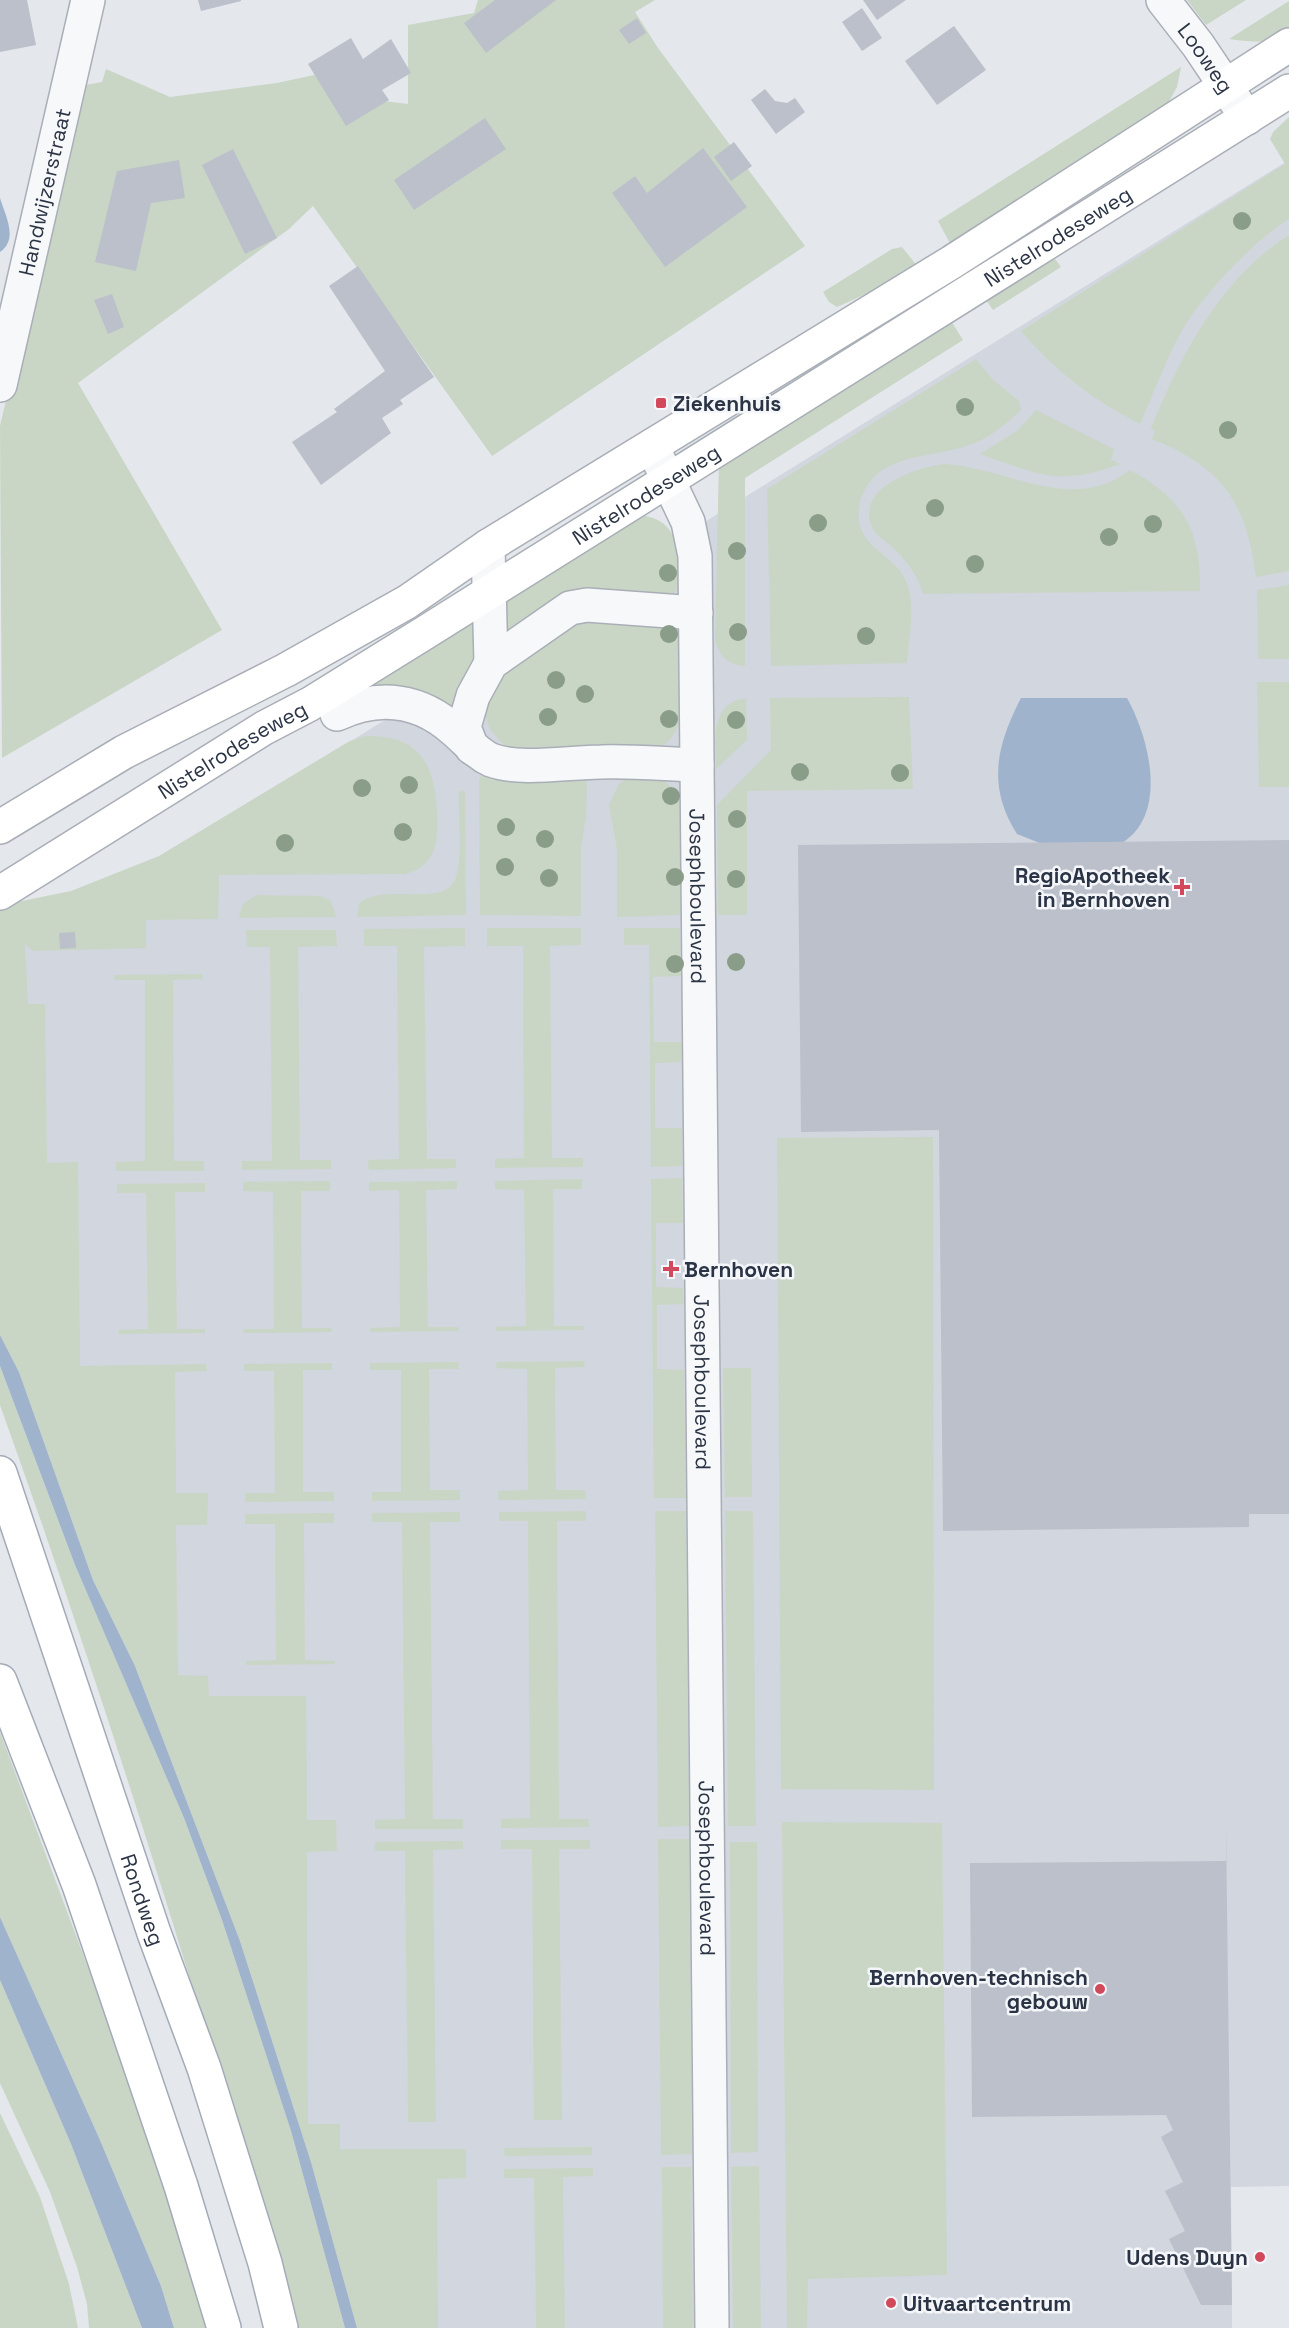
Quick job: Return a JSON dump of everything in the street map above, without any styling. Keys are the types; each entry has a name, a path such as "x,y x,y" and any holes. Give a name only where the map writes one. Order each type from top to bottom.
{"street":[{"name":"Handwijzerstraat","path":"0,385 88,0"},
{"name":"Looweg","path":"1163,0 1247,118"},
{"name":"Nistelrodeseweg","path":"0,827 124,752 286,670 407,602 488,546 952,262 1289,45"},
{"name":"Nistelrodeseweg","path":"0,893 490,591 1289,91"},
{"name":"Josephboulevard","path":"652,446 688,522 695,556 712,2328"},
{"path":"488,546 491,663"},
{"path":"472,748 464,727 474,696 491,663 570,608 587,605 696,613"},
{"path":"337,714 360,704 411,704 444,721 472,748 490,760 510,765 603,762 698,765"},
{"name":"Rondweg","path":"0,1473 154,1934 204,2068 265,2263 281,2328"},
{"path":"0,1681 79,1885 181,2186 224,2328"}],"shaded area":[{"name":"Bernhoven","path":"1289,160 1289,2186 1231,2187 1232,2328 367,2328 74,1366 33,1173 25,943"}],"green space":[{"path":"478,0 655,0 635,12 658,48 805,246 492,456 313,206 289,229 78,383 222,630 2,758 0,426 80,86 102,82 106,69 170,97 277,83 328,72 367,99 408,104 408,25 474,13"},
{"path":"1187,0 1246,0 1206,25"},
{"path":"1289,1 1289,32 1267,41 1229,39"},
{"path":"1181,67 1177,87 1167,105 951,245 938,221"},
{"path":"1289,117 1289,219 1247,253 1219,281 1196,310 1173,348 1140,424 1076,384 1047,359 1021,331 1285,164 1270,139 1273,132"},
{"path":"1289,235 1289,571 1256,577 1246,527 1227,490 1197,462 1152,439 1155,431 1151,428 1176,373 1205,321 1242,274 1264,253"},
{"path":"902,247 918,267 892,282 837,307 829,302 823,292 892,249"},
{"path":"1055,259 1061,267 993,310 982,294"},
{"path":"948,316 963,340 745,478 745,666 729,662 719,651 715,640 719,460"},
{"path":"976,359 992,379 1019,401 1021,410 998,430 979,441 960,448 909,459 886,468 870,482 860,502 859,521 862,532 868,541 900,571 909,590 911,622 907,663 771,666 767,489"},
{"path":"1036,410 1114,449 1111,460 1120,464 1081,475 1049,475 980,454 1017,431"},
{"path":"944,464 967,467 1062,489 1085,488 1108,483 1130,470 1164,493 1186,519 1197,551 1200,591 923,594 918,580 906,561 873,529 869,515 872,502 879,491 890,483 918,470"},
{"path":"637,515 658,520 671,532 675,540 678,549 679,577 674,593 576,594 505,634 502,596"},
{"path":"1289,585 1289,659 1258,659 1257,590"},
{"path":"480,611 485,642 455,713 351,691"},
{"path":"576,617 667,623 680,644 679,724 670,740 663,746 655,751 509,749 492,732 486,716 486,707 492,676"},
{"path":"1257,682 1289,682 1289,787 1259,787"},
{"path":"909,697 913,789 747,791 747,915 718,915 717,805 771,750 770,698"},
{"path":"746,698 747,740 716,769 716,736 720,715 734,701"},
{"path":"365,736 399,740 411,746 427,765 435,794 437,832 434,850 417,870 406,874 219,875 218,919 146,920 146,948 33,951 25,944 28,1004 45,1004 47,1163 78,1162 80,1366 206,1364 207,1371 175,1372 176,1493 208,1493 207,1525 176,1525 178,1675 208,1676 209,1696 306,1696 307,1820 336,1820 337,1851 307,1852 308,2124 340,2124 340,2149 466,2149 466,2178 437,2179 438,2328 357,2328 311,2162 240,1941 135,1666 93,1580 19,1372 0,1335 0,909 12,903 71,891 159,856 348,742"},
{"path":"485,775 587,778 586,817 581,847 581,916 480,915 479,784 480,777"},
{"path":"628,777 662,778 678,795 681,806 682,915 617,917 617,849 609,805 619,784"},
{"path":"462,790 465,793 466,915 357,917 359,904 369,898 382,895 427,894 440,892 450,887 458,868 459,793"},
{"path":"256,895 320,896 331,901 336,917 239,918 242,905"},
{"path":"465,928 465,946 424,947 427,1159 456,1159 456,1168 369,1170 368,1160 399,1159 397,946 364,946 364,929"},
{"path":"487,928 581,928 581,945 550,946 552,1158 583,1158 583,1167 495,1168 495,1159 524,1158 523,946 487,946"},
{"path":"624,928 680,928 681,976 653,977 654,1042 682,1042 681,1062 655,1063 655,1128 682,1128 682,1166 651,1167 649,945 624,945"},
{"path":"246,930 336,930 337,946 298,947 300,1160 331,1160 331,1169 242,1170 242,1161 272,1161 270,947 247,947"},
{"path":"202,974 203,979 173,980 174,1161 204,1161 204,1171 116,1171 116,1162 145,1161 145,980 114,980 114,975"},
{"path":"933,1137 934,1790 781,1789 777,1138"},
{"path":"682,1178 683,1223 656,1223 656,1287 683,1288 684,1304 657,1305 657,1369 684,1370 686,1498 654,1498 651,1179"},
{"path":"582,1179 582,1189 553,1189 554,1326 584,1326 584,1330 496,1331 496,1327 526,1326 524,1190 495,1189 495,1181"},
{"path":"330,1181 330,1191 301,1191 302,1328 332,1328 331,1332 244,1333 243,1329 274,1329 273,1192 243,1191 243,1182"},
{"path":"457,1181 457,1189 426,1190 428,1327 458,1327 459,1331 370,1332 370,1328 400,1327 399,1190 369,1191 369,1182"},
{"path":"205,1183 205,1192 175,1192 177,1329 205,1329 205,1333 119,1334 118,1330 148,1329 146,1193 117,1193 117,1184"},
{"path":"585,1361 584,1367 555,1368 556,1490 585,1490 586,1499 498,1500 498,1491 528,1490 527,1369 496,1368 497,1362"},
{"path":"458,1362 459,1369 429,1369 430,1490 460,1490 460,1500 372,1501 372,1492 401,1492 401,1370 370,1370 370,1363"},
{"path":"332,1363 332,1370 303,1370 303,1492 334,1492 334,1501 245,1502 245,1493 275,1493 274,1371 244,1371 244,1364"},
{"path":"0,1366 75,1565 184,1818 222,1920 291,2131 345,2328 292,2328 225,2095 154,1864 79,1634 0,1405"},
{"path":"723,1368 751,1368 752,1497 725,1497"},
{"path":"586,1511 586,1521 557,1521 559,1819 588,1819 589,1827 501,1828 501,1819 530,1818 528,1521 499,1521 499,1512"},
{"path":"655,1511 686,1511 689,1826 658,1827"},
{"path":"725,1511 753,1511 756,1826 728,1826"},
{"path":"460,1512 460,1522 430,1522 433,1819 463,1819 463,1829 375,1829 375,1820 405,1819 402,1522 372,1522 372,1513"},
{"path":"334,1513 334,1523 304,1523 305,1660 335,1661 335,1664 246,1665 246,1661 276,1660 275,1524 245,1524 245,1514"},
{"path":"0,1732 180,2214 211,2328 174,2328 161,2286 100,2140 0,1917"},
{"path":"782,1822 942,1823 947,2275 808,2279 807,2328 787,2328"},
{"path":"658,1839 689,1839 692,2154 661,2155"},
{"path":"501,1840 590,1840 590,1849 559,1849 562,2120 534,2120 532,1849 501,1849"},
{"path":"463,1841 463,1849 433,1850 436,2122 408,2122 405,1851 375,1851 375,1842"},
{"path":"730,1842 757,1842 758,2152 731,2153"},
{"path":"0,1980 71,2144 142,2328 89,2328 87,2304 77,2267 50,2192 0,2083"},
{"path":"0,2113 40,2197 69,2284 78,2328 0,2328"},
{"path":"592,2147 592,2155 505,2156 504,2148"},
{"path":"759,2166 761,2328 733,2328 731,2167"},
{"path":"662,2167 691,2167 693,2328 663,2328"},
{"path":"593,2168 593,2176 563,2177 565,2328 536,2328 534,2178 504,2178 504,2169"}],"water":[{"path":"0,198 10,234 6,247 0,252"},
{"path":"1021,698 1127,698 1142,733 1147,753 1150,795 1146,814 1137,830 1122,843 1042,844 1017,834 1001,800 998,766 1006,733"},
{"path":"0,1335 19,1372 93,1580 135,1666 240,1941 311,2162 357,2328 345,2328 291,2131 222,1920 184,1818 75,1565 0,1366"},
{"path":"0,1917 100,2140 161,2286 174,2328 142,2328 71,2144 0,1980"}],"building":[{"path":"0,0 27,0 36,45 0,52"},
{"path":"198,0 241,0 241,1 201,11"},
{"path":"495,0 556,0 486,53 464,23"},
{"path":"863,0 906,0 877,20"},
{"path":"862,8 882,38 862,51 842,22"},
{"path":"637,18 646,33 629,44 619,30"},
{"path":"954,26 986,70 937,105 905,61"},
{"path":"351,38 363,59 391,39 411,73 382,90 389,100 346,126 308,64"},
{"path":"765,89 775,101 787,103 795,98 805,112 776,134 751,100"},
{"path":"485,118 506,149 414,210 394,180"},
{"path":"734,142 752,166 731,181 714,157"},
{"path":"703,148 747,207 665,267 612,193 635,176 647,193"},
{"path":"233,149 277,238 245,254 202,165"},
{"path":"179,160 185,198 151,203 136,271 95,262 117,171"},
{"path":"358,266 434,377 400,400 403,404 382,418 391,433 321,485 292,442 337,412 334,409 385,371 329,286"},
{"path":"112,294 124,327 108,334 94,300"},
{"path":"1289,840 1289,1514 1249,1514 1249,1527 943,1531 939,1130 801,1132 798,845"},
{"path":"75,932 76,948 60,949 59,933"},
{"name":"Bernhoven-technisch gebouw","path":"1226,1827 1232,2305 1201,2305 1169,2239 1185,2231 1165,2191 1183,2182 1161,2137 1173,2130 1166,2115 972,2117 970,1863 1226,1861"}],"place":[{"name":"Ziekenhuis","path":"661,403"},
{"name":"RegioApotheek in Bernhoven","path":"1182,887"},
{"name":"Bernhoven","path":"671,1269"},
{"name":"Bernhoven-technisch gebouw","path":"1100,1989"},
{"name":"Udens Duyn","path":"1260,2257"},
{"name":"Uitvaartcentrum","path":"891,2303"}]}
